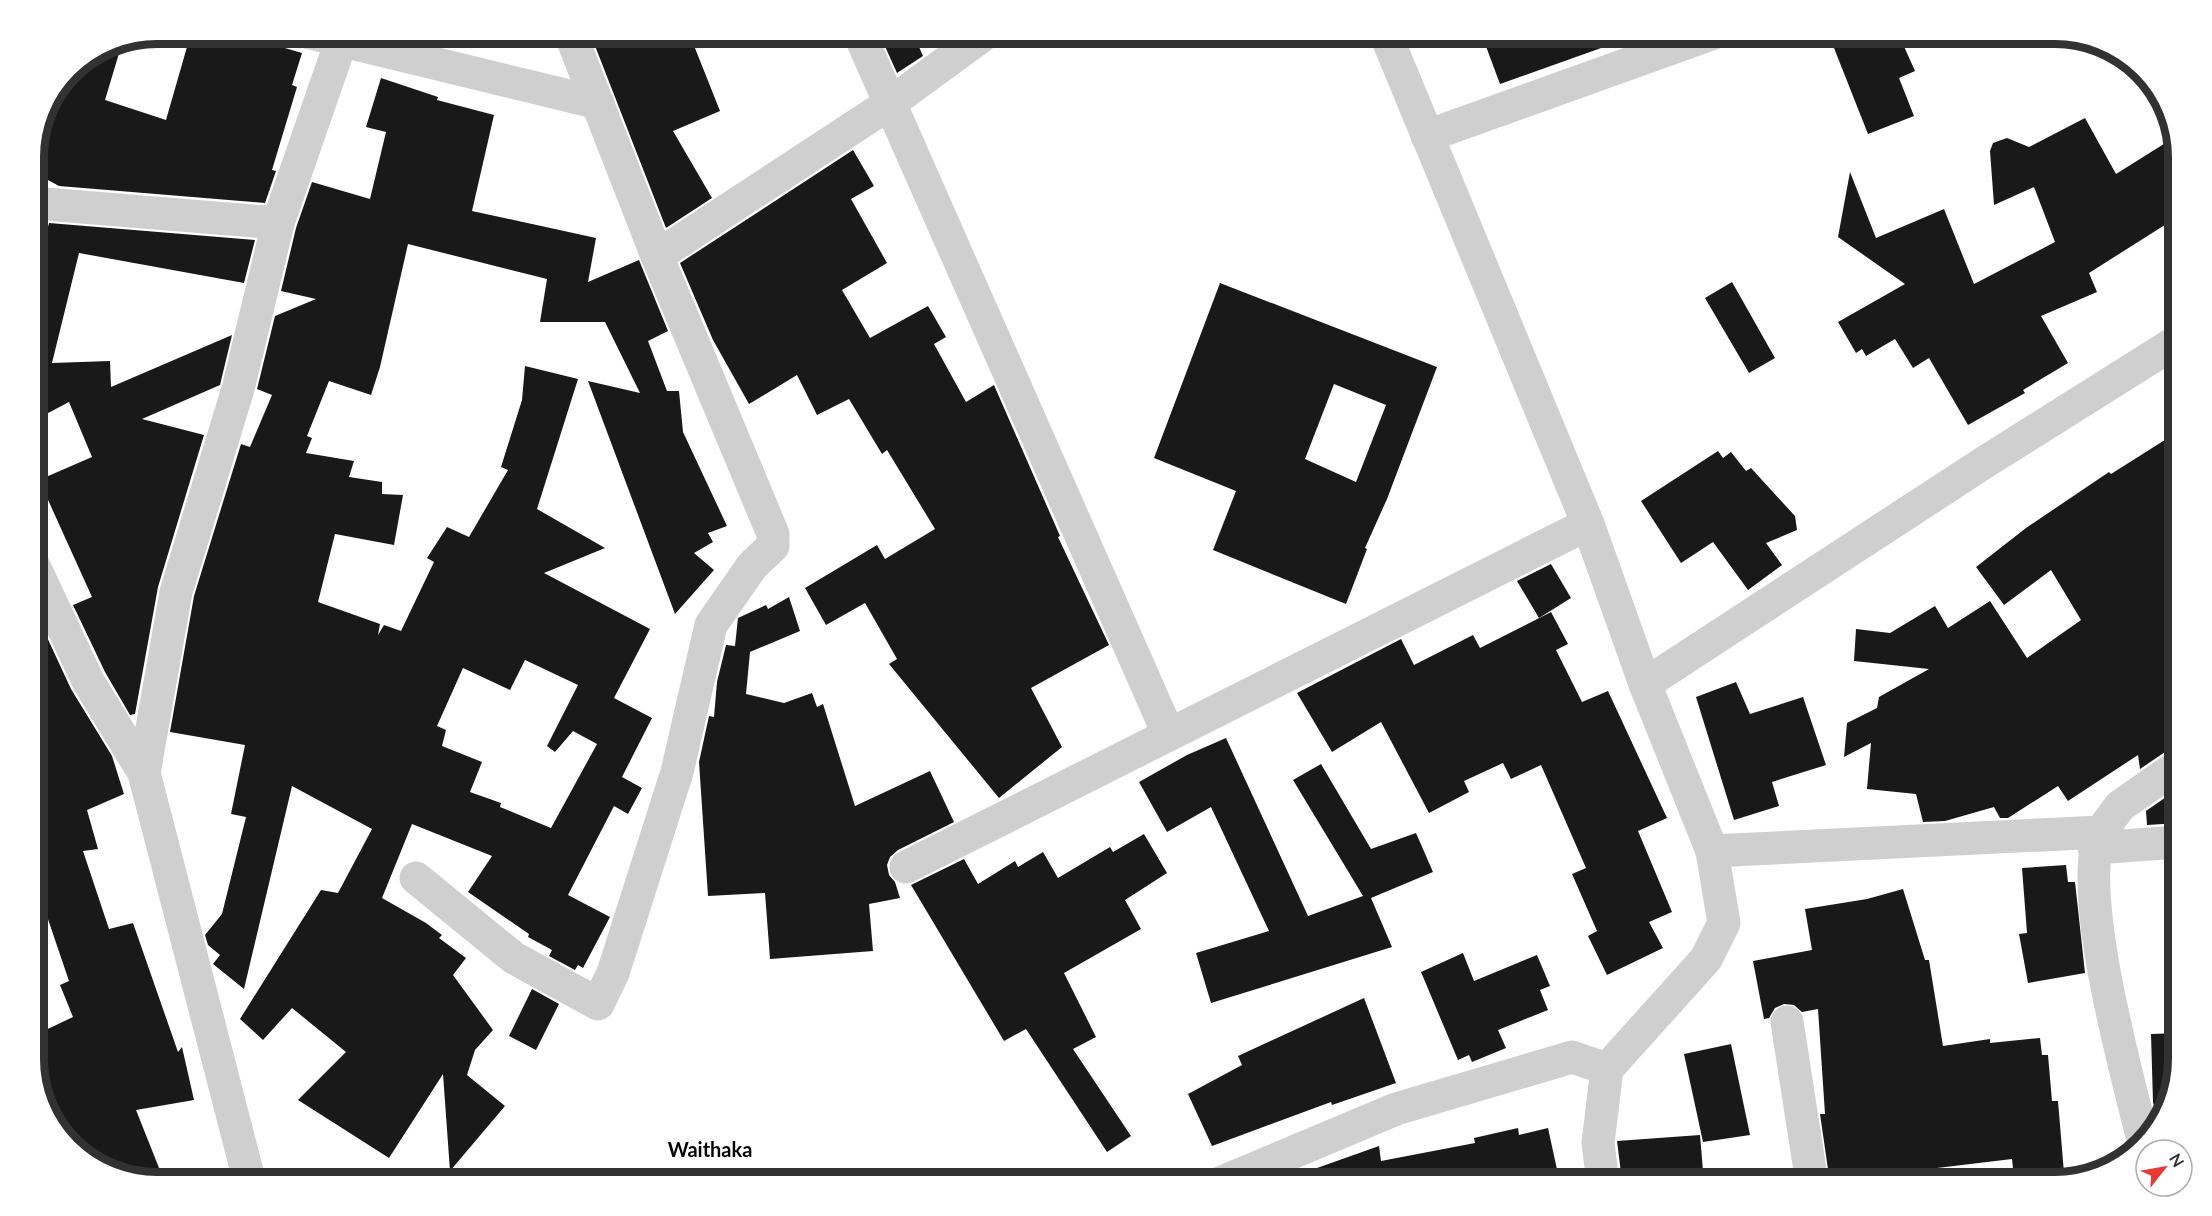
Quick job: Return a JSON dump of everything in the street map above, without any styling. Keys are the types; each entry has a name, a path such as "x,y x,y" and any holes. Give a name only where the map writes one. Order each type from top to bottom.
{"street":[{"path":"144,773 176,592 238,389 278,223 329,44"},
{"path":"367,44 598,104"},
{"path":"416,878 514,958 598,1004 613,973 676,772 711,625 752,566 773,546 773,534 657,256 574,44"},
{"path":"864,44 1168,733"},
{"path":"657,256 889,104 971,44"},
{"path":"1389,44 1588,524 1645,684 1712,851 1724,923 1706,959 1607,1069 1598,1143 1602,1172"},
{"path":"1427,136 1683,44"},
{"path":"44,204 278,223"},
{"path":"1645,684 1975,468 2168,347"},
{"path":"906,867 1168,733 1588,524"},
{"path":"44,587 88,681 144,773 247,1172"},
{"path":"2141,1132 2097,929 2098,840 2121,806 2168,773"},
{"path":"1712,851 2098,840 2168,842"},
{"path":"1787,1022 1810,1172"},
{"path":"1246,1172 1396,1109 1572,1057 1607,1069"}],"building":[{"path":"188,44 271,44 302,53 292,85 297,87 272,170 276,171 265,203 59,186 44,178 44,142 55,106 82,72 106,55 120,49 105,100 166,120"},
{"path":"594,44 693,44 720,111 673,131 712,198 666,228"},
{"path":"884,44 918,44 923,56 897,73"},
{"path":"1485,44 1612,44 1500,84"},
{"path":"1844,44 1903,44 1915,71 1899,78 1914,116 1868,134 1834,48"},
{"path":"381,78 438,97 437,100 494,115 472,211 596,238 588,282 639,260 668,331 648,341 667,391 679,391 683,432 727,526 708,533 713,542 694,553 714,570 675,614 588,381 640,393 605,322 540,322 547,279 408,244 380,367 371,395 329,381 307,436 312,438 306,453 354,461 349,477 382,482 382,494 403,495 394,545 335,534 318,602 380,624 378,635 384,625 401,631 434,562 427,558 447,527 469,537 508,470 501,467 522,400 525,366 578,379 537,509 605,548 544,573 650,629 614,698 652,718 622,777 642,788 628,814 614,806 568,895 610,917 583,968 578,965 575,970 549,956 552,950 528,937 529,934 468,892 492,856 412,824 382,898 426,923 442,935 439,938 466,958 453,975 493,1030 475,1050 467,1075 505,1106 450,1171 443,1074 389,1158 298,1100 346,1052 292,1008 263,1040 240,1019 321,890 338,893 372,829 292,786 244,989 213,964 220,955 208,945 205,935 222,914 246,817 231,814 245,745 170,732 194,596 241,444 250,447 272,395 257,389 275,316 316,299 281,291 296,228 312,182 370,199 386,132 366,127","holes":["525,660 578,685 547,746 555,752 573,731 597,744 551,828 500,807 501,803 470,792 482,762 442,746 446,730 437,726 463,668 510,690"]},
{"path":"2085,118 2116,174 2167,142 2168,223 2089,273 2097,292 2041,316 2068,363 2023,390 2025,393 1968,425 1929,358 1913,368 1895,339 1866,356 1862,349 1856,353 1838,322 1905,284 1838,237 1850,172 1876,238 1944,209 1974,284 2055,242 2034,187 1994,205 1990,151 1993,143 2007,138 2029,147"},
{"path":"853,150 874,186 851,199 887,263 842,290 870,338 928,306 946,337 934,344 966,402 994,385 1060,536 1058,537 1109,645 1031,688 1062,747 999,798 889,664 897,659 865,603 826,625 805,588 877,545 885,559 935,529 887,450 882,454 849,399 817,415 797,375 749,404 713,340 680,263"},
{"path":"49,223 255,240 244,283 79,253 52,363 110,361 111,387 232,335 220,385 142,419 204,435 158,587 135,714 130,715 105,672 73,605 92,597 44,491 44,478 92,457 69,402 44,415 44,242"},
{"path":"1732,282 1775,358 1749,373 1705,298"},
{"path":"1220,283 1437,367 1387,499 1365,548 1367,549 1346,604 1213,550 1236,491 1154,458","holes":["1334,384 1386,405 1356,482 1305,459"]},
{"path":"2168,438 2168,750 2140,769 2138,755 2068,801 2058,786 2008,818 2000,818 1994,807 1945,821 1923,822 1916,794 1867,789 1871,743 1844,757 1847,723 1877,708 1879,697 1929,669 1854,661 1856,629 1890,633 1935,606 1948,628 1990,601 2027,658 2081,620 2051,570 2004,605 1976,567 2026,528 2109,472 2111,474"},
{"path":"1718,451 1723,458 1731,452 1746,471 1751,468 1795,516 1797,530 1766,543 1782,565 1748,590 1713,542 1681,563 1641,501"},
{"path":"1551,564 1571,598 1539,618 1517,581"},
{"path":"789,597 800,631 750,652 746,694 784,703 812,693 817,707 823,704 855,806 930,771 954,822 898,850 890,857 887,865 889,875 895,882 900,898 869,904 873,951 770,959 765,893 708,896 699,762 709,716 714,717 717,682 726,645 735,646 738,618 766,605 768,609"},
{"path":"1551,612 1568,644 1556,650 1582,702 1608,691 1667,818 1638,831 1672,912 1649,922 1663,948 1607,975 1588,936 1597,931 1572,874 1586,868 1541,765 1511,779 1503,763 1464,781 1469,792 1429,813 1381,722 1332,752 1297,693 1401,639 1414,665 1473,635 1480,648"},
{"path":"44,631 71,689 112,756 124,794 87,810 98,849 83,851 109,929 133,923 178,1052 182,1047 194,1100 136,1110 161,1172 127,1169 100,1157 88,1149 67,1128 52,1103 44,1067 44,1031 73,1017 60,985 69,981 44,907"},
{"path":"1736,682 1750,714 1803,697 1826,765 1772,782 1779,806 1734,820 1696,697"},
{"path":"1226,738 1308,916 1363,896 1293,780 1321,764 1371,849 1416,833 1433,872 1371,898 1392,947 1211,1003 1196,953 1269,931 1211,807 1167,832 1139,782 1187,755"},
{"path":"2168,796 2168,824 2147,825 2146,811"},
{"path":"1144,834 1167,873 1125,900 1141,929 1064,973 1096,1037 1073,1049 1131,1136 1107,1152 1026,1029 1004,1041 911,885 964,859 978,884 1015,861 1018,867 1043,852 1058,878 1110,847 1113,852"},
{"path":"2066,865 2068,882 2075,882 2085,973 2028,983 2019,934 2027,933 2022,868"},
{"path":"1903,889 1925,960 1929,960 1943,1046 1990,1039 1990,1043 2040,1038 2042,1055 2048,1055 2052,1101 2058,1101 2064,1172 2013,1172 2012,1159 1904,1172 1828,1172 1820,1114 1825,1114 1818,1009 1802,1012 1794,1005 1784,1004 1775,1008 1769,1018 1764,1019 1753,961 1812,950 1805,909 1867,899"},
{"path":"1463,953 1474,981 1537,955 1550,986 1540,990 1548,1010 1498,1030 1506,1048 1472,1062 1469,1055 1458,1060 1421,972"},
{"path":"532,989 559,1004 536,1050 509,1036"},
{"path":"1364,998 1396,1083 1332,1105 1331,1102 1212,1146 1188,1094 1242,1065 1238,1056"},
{"path":"2168,1033 2168,1074 2165,1089 2155,1111 2153,1102 2151,1034"},
{"path":"1731,1044 1750,1135 1703,1142 1684,1054"},
{"path":"1518,1128 1519,1135 1548,1128 1558,1172 1306,1172 1379,1146 1381,1161 1475,1143 1474,1138"},
{"path":"1700,1135 1703,1172 1621,1172 1617,1141"}],"district":[{"name":"Waithaka","path":"710,1149"}]}
